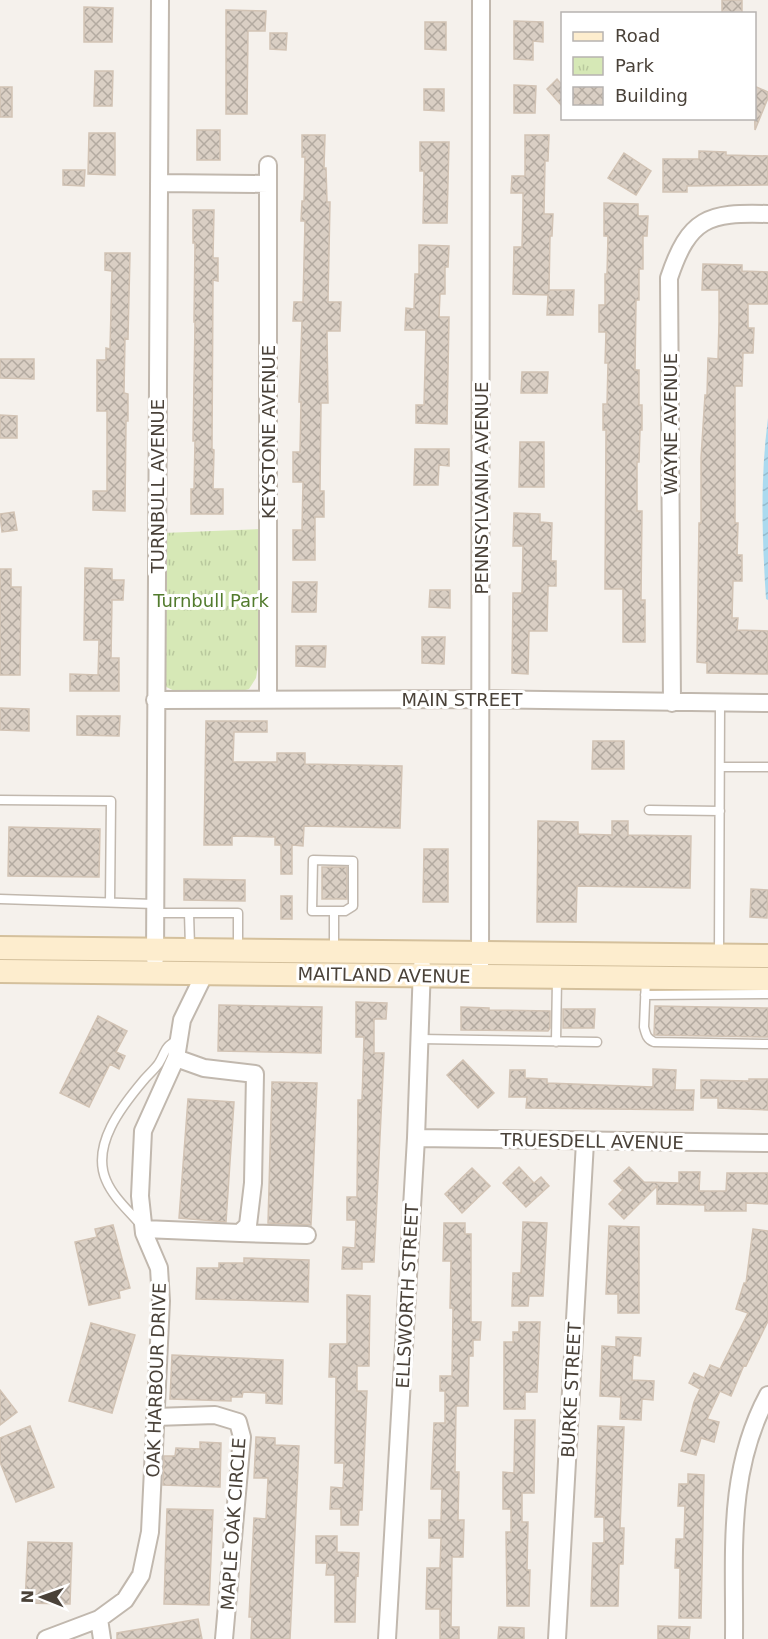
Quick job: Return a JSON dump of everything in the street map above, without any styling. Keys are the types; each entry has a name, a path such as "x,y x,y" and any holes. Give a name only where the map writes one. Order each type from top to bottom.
{"main road":[{"name":"MAITLAND AVENUE","path":"0,948 155,961 205,973 422,964 480,954 768,956"},
{"name":"MAITLAND AVENUE","path":"0,971 155,961 190,951 238,951 334,953 422,964 480,976 558,977 646,986 768,980"}],"street":[{"name":"TURNBULL AVENUE","path":"155,961 160,0"},
{"name":"PENNSYLVANIA AVENUE","path":"480,976 481,0"},
{"name":"KEYSTONE AVENUE","path":"268,165 268,699"},
{"path":"159,183 268,184"},
{"name":"WAYNE AVENUE","path":"672,703 669,278 677,254 689,234 705,220 726,214 768,214"},
{"name":"MAIN STREET","path":"155,700 480,699 768,704"},
{"name":"ELLSWORTH STREET","path":"387,1639 417,1138 422,964"},
{"name":"OAK HARBOUR DRIVE","path":"46,1639 99,1619 125,1600 141,1575 150,1533 161,1301 159,1268 144,1229 140,1196 142,1131 176,1058 182,1020 205,973"},
{"path":"176,1058 204,1068 255,1074 253,1183 248,1225 240,1233"},
{"name":"TRUESDELL AVENUE","path":"417,1138 768,1143"},
{"name":"BURKE STREET","path":"558,1639 585,1142"},
{"path":"144,1229 308,1235"},
{"path":"734,1639 735,1504 741,1466 749,1438 768,1395"},
{"name":"MAPLE OAK CIRCLE","path":"155,1417 215,1415 238,1422 242,1437 224,1639"},
{"path":"99,1619 102,1639"}],"lane":[{"path":"719,956 720,703"},
{"path":"720,767 768,767"},
{"path":"0,800 111,801 110,902"},
{"path":"649,810 720,812"},
{"path":"313,860 353,861 353,906 345,910 334,911 312,911 313,860"},
{"path":"0,899 110,902 189,913 238,913 238,951"},
{"path":"334,911 334,953"},
{"path":"189,913 190,951"},
{"path":"556,1042 558,977"},
{"path":"768,994 646,986 646,1035 654,1042 768,1044"},
{"path":"144,1229 112,1192 105,1179 101,1158 112,1124 132,1094 159,1062 165,1048 179,1038"},
{"path":"420,1039 597,1042"}],"green space":[{"name":"Turnbull Park","path":"260,529 256,678 249,689 238,692 179,693 164,686 163,533"}],"water":[{"path":"768,418 768,600 766,599 762,508"}],"building":[{"path":"722,0 742,0 742,12 722,12"},
{"path":"84,7 113,8 112,42 84,42"},
{"path":"226,10 266,11 265,31 248,31 247,114 226,114"},
{"path":"514,21 543,22 543,42 533,41 533,60 514,59"},
{"path":"425,22 446,22 446,50 425,49"},
{"path":"270,33 287,33 286,50 270,49"},
{"path":"95,71 113,71 112,106 94,106"},
{"path":"557,79 561,84 561,105 547,89"},
{"path":"514,85 536,86 535,113 514,113"},
{"path":"0,87 12,87 12,117 0,117"},
{"path":"756,87 768,92 768,98 755,130"},
{"path":"424,89 444,89 444,111 424,110"},
{"path":"197,130 220,130 220,160 197,160"},
{"path":"89,133 115,133 115,175 88,174"},
{"path":"302,135 325,135 324,168 326,168 327,202 330,202 328,302 341,302 340,331 327,331 328,403 321,403 320,491 324,491 324,517 315,517 315,560 293,560 293,530 302,530 303,482 293,482 293,452 300,452 302,321 293,321 294,302 303,302 305,221 301,221 305,157 302,157"},
{"path":"525,135 549,135 548,161 545,161 544,214 553,214 552,236 550,236 549,290 574,290 573,315 547,315 548,295 513,294 514,247 522,247 523,193 511,193 512,176 525,176"},
{"path":"420,142 449,142 447,223 423,223 424,171 420,171"},
{"path":"699,151 726,152 726,155 768,156 768,185 687,186 687,192 663,192 663,159 699,159"},
{"path":"624,153 651,171 636,195 608,178"},
{"path":"63,170 85,170 84,186 63,185"},
{"path":"604,203 638,204 638,216 648,216 647,236 643,236 643,269 639,269 639,300 636,300 635,370 639,370 639,405 642,405 642,430 640,430 639,462 637,462 637,511 642,511 641,600 645,600 645,642 623,642 623,589 605,589 606,430 603,430 603,404 607,404 608,363 605,363 606,332 599,332 599,305 605,305 605,274 607,274 608,236 604,236"},
{"path":"193,210 214,210 213,258 218,258 218,281 213,280 213,489 223,489 223,514 191,514 195,441 193,441 195,243 193,243"},
{"path":"419,245 449,246 448,267 445,267 445,294 440,294 439,317 449,317 447,424 416,423 416,405 424,405 426,330 405,330 406,308 414,309 415,274 419,274"},
{"path":"105,253 130,253 128,339 125,338 124,393 128,394 128,421 126,421 125,511 93,510 93,491 107,491 107,411 97,411 97,360 106,360 106,348 110,349 112,271 105,270"},
{"path":"703,264 742,265 742,271 768,272 768,304 748,304 748,328 754,328 753,353 743,353 742,386 735,386 735,523 738,523 737,555 742,555 742,581 733,581 732,618 738,618 737,630 768,631 768,674 707,673 707,663 697,662 699,523 701,523 701,458 705,395 707,395 708,358 718,359 719,322 719,290 702,290"},
{"path":"0,359 34,359 34,379 0,378"},
{"path":"522,372 548,372 547,393 521,393"},
{"path":"0,415 17,416 17,438 0,438"},
{"path":"520,442 544,442 544,487 519,487"},
{"path":"415,449 449,449 449,466 439,465 438,485 414,485"},
{"path":"14,512 17,530 2,532 0,514"},
{"path":"514,513 540,514 540,522 552,523 551,561 556,561 556,586 548,586 547,631 529,631 528,674 512,673 513,593 522,593 523,546 513,546"},
{"path":"85,568 112,569 112,580 124,580 123,600 112,600 111,658 119,658 119,691 70,691 70,674 98,675 99,640 84,640"},
{"path":"0,569 11,569 11,587 21,587 20,675 0,675"},
{"path":"293,582 317,582 316,612 292,612"},
{"path":"430,590 450,590 450,608 429,607"},
{"path":"422,637 445,637 444,664 422,663"},
{"path":"296,646 326,646 325,667 296,666"},
{"path":"0,708 29,709 29,731 0,730"},
{"path":"77,716 120,716 119,736 77,735"},
{"path":"206,721 267,721 267,732 234,732 233,762 277,762 277,753 305,753 305,764 402,766 400,828 304,826 303,846 292,845 292,874 281,874 281,845 275,845 275,837 232,836 232,845 204,845"},
{"path":"593,741 624,741 624,769 592,769"},
{"path":"538,821 578,822 578,834 612,835 612,821 628,821 628,835 691,836 690,888 577,886 576,922 537,922"},
{"path":"9,827 100,829 99,877 8,876"},
{"path":"424,849 448,849 448,902 423,902"},
{"path":"322,867 347,867 347,899 322,899"},
{"path":"184,879 245,880 245,901 184,900"},
{"path":"751,889 768,890 767,918 750,917"},
{"path":"281,896 292,896 292,919 281,919"},
{"path":"356,1002 387,1003 386,1019 374,1019 374,1053 384,1053 374,1262 362,1262 362,1269 342,1269 343,1247 355,1248 356,1220 347,1220 347,1197 357,1197 358,1100 362,1100 364,1037 356,1037"},
{"path":"219,1005 322,1007 321,1053 218,1051"},
{"path":"655,1006 768,1008 768,1037 654,1035"},
{"path":"461,1007 550,1011 550,1028 548,1031 461,1030"},
{"path":"563,1009 595,1009 594,1028 563,1028"},
{"path":"98,1016 127,1031 116,1052 125,1056 119,1069 110,1064 89,1107 60,1093"},
{"path":"463,1060 494,1093 478,1108 447,1075"},
{"path":"653,1069 676,1070 675,1090 694,1090 693,1110 526,1108 527,1097 509,1097 510,1070 525,1070 525,1078 547,1079 547,1083 653,1087"},
{"path":"749,1079 768,1079 768,1110 718,1108 718,1098 701,1098 701,1080 749,1081"},
{"path":"272,1082 317,1083 311,1225 268,1223"},
{"path":"188,1099 234,1102 226,1222 179,1218"},
{"path":"519,1167 534,1183 541,1177 549,1186 526,1207 503,1183"},
{"path":"629,1167 644,1182 679,1183 679,1172 700,1172 699,1191 726,1191 727,1173 768,1173 768,1204 746,1203 746,1211 705,1211 705,1205 657,1204 657,1186 624,1219 609,1204 623,1190 614,1181"},
{"path":"472,1168 490,1186 462,1213 445,1194"},
{"path":"523,1222 547,1223 543,1296 529,1296 528,1306 512,1306 513,1273 521,1273"},
{"path":"444,1223 465,1223 465,1234 471,1234 471,1322 481,1322 480,1340 473,1340 473,1356 469,1356 468,1406 456,1406 455,1472 459,1472 458,1520 464,1520 463,1557 452,1557 451,1627 459,1627 459,1639 440,1639 440,1609 426,1609 427,1568 440,1568 441,1538 429,1538 429,1520 441,1520 442,1489 431,1489 434,1423 445,1423 445,1391 440,1391 440,1376 452,1376 451,1261 443,1261"},
{"path":"113,1225 130,1288 119,1291 120,1298 89,1305 75,1242 97,1237 95,1229"},
{"path":"609,1226 639,1227 639,1313 618,1313 618,1294 606,1294"},
{"path":"753,1229 768,1231 768,1321 746,1366 744,1365 731,1396 720,1391 707,1419 719,1422 714,1442 701,1438 696,1455 681,1451 694,1402 700,1389 689,1383 694,1373 704,1378 710,1365 720,1369 748,1313 736,1309 744,1283 746,1283"},
{"path":"244,1258 309,1260 308,1302 196,1299 197,1268 219,1268 219,1263 244,1263"},
{"path":"347,1295 370,1296 369,1366 357,1366 357,1391 367,1391 362,1510 359,1510 358,1525 341,1525 341,1509 330,1509 331,1487 343,1488 344,1463 335,1463 336,1377 329,1377 330,1344 347,1344"},
{"path":"519,1322 540,1322 537,1392 525,1392 525,1409 504,1409 504,1342 513,1342 513,1332 519,1332"},
{"path":"91,1323 135,1335 112,1413 69,1401"},
{"path":"616,1337 641,1338 640,1356 633,1355 632,1380 654,1381 653,1400 642,1399 641,1420 620,1419 621,1397 600,1396 602,1346 616,1347"},
{"path":"172,1355 283,1360 282,1404 266,1403 266,1393 243,1392 242,1397 231,1397 231,1401 170,1399"},
{"path":"0,1390 17,1412 0,1425"},
{"path":"515,1420 535,1420 534,1493 522,1493 522,1522 528,1522 529,1606 507,1606 506,1532 511,1532 511,1509 503,1509 503,1472 514,1473"},
{"path":"30,1426 54,1487 16,1502 0,1462 0,1438"},
{"path":"598,1426 624,1427 620,1528 624,1528 623,1564 619,1564 618,1606 591,1606 593,1543 604,1543 604,1517 595,1517"},
{"path":"256,1437 275,1438 275,1445 299,1446 290,1639 251,1639 252,1617 249,1617 254,1518 266,1519 268,1478 254,1478"},
{"path":"200,1442 221,1443 220,1487 163,1485 164,1456 175,1456 176,1448 200,1449"},
{"path":"688,1474 704,1475 701,1618 679,1618 680,1568 675,1568 676,1539 684,1539 685,1506 678,1506 679,1484 688,1484"},
{"path":"167,1509 213,1510 209,1605 164,1604"},
{"path":"316,1536 337,1536 337,1552 359,1553 355,1622 335,1622 335,1575 326,1575 327,1563 316,1563"},
{"path":"28,1542 72,1543 70,1604 25,1603"},
{"path":"198,1619 202,1639 117,1639 117,1633"},
{"path":"658,1626 690,1627 689,1639 658,1639"},
{"path":"499,1627 524,1628 524,1639 498,1639"}]}
